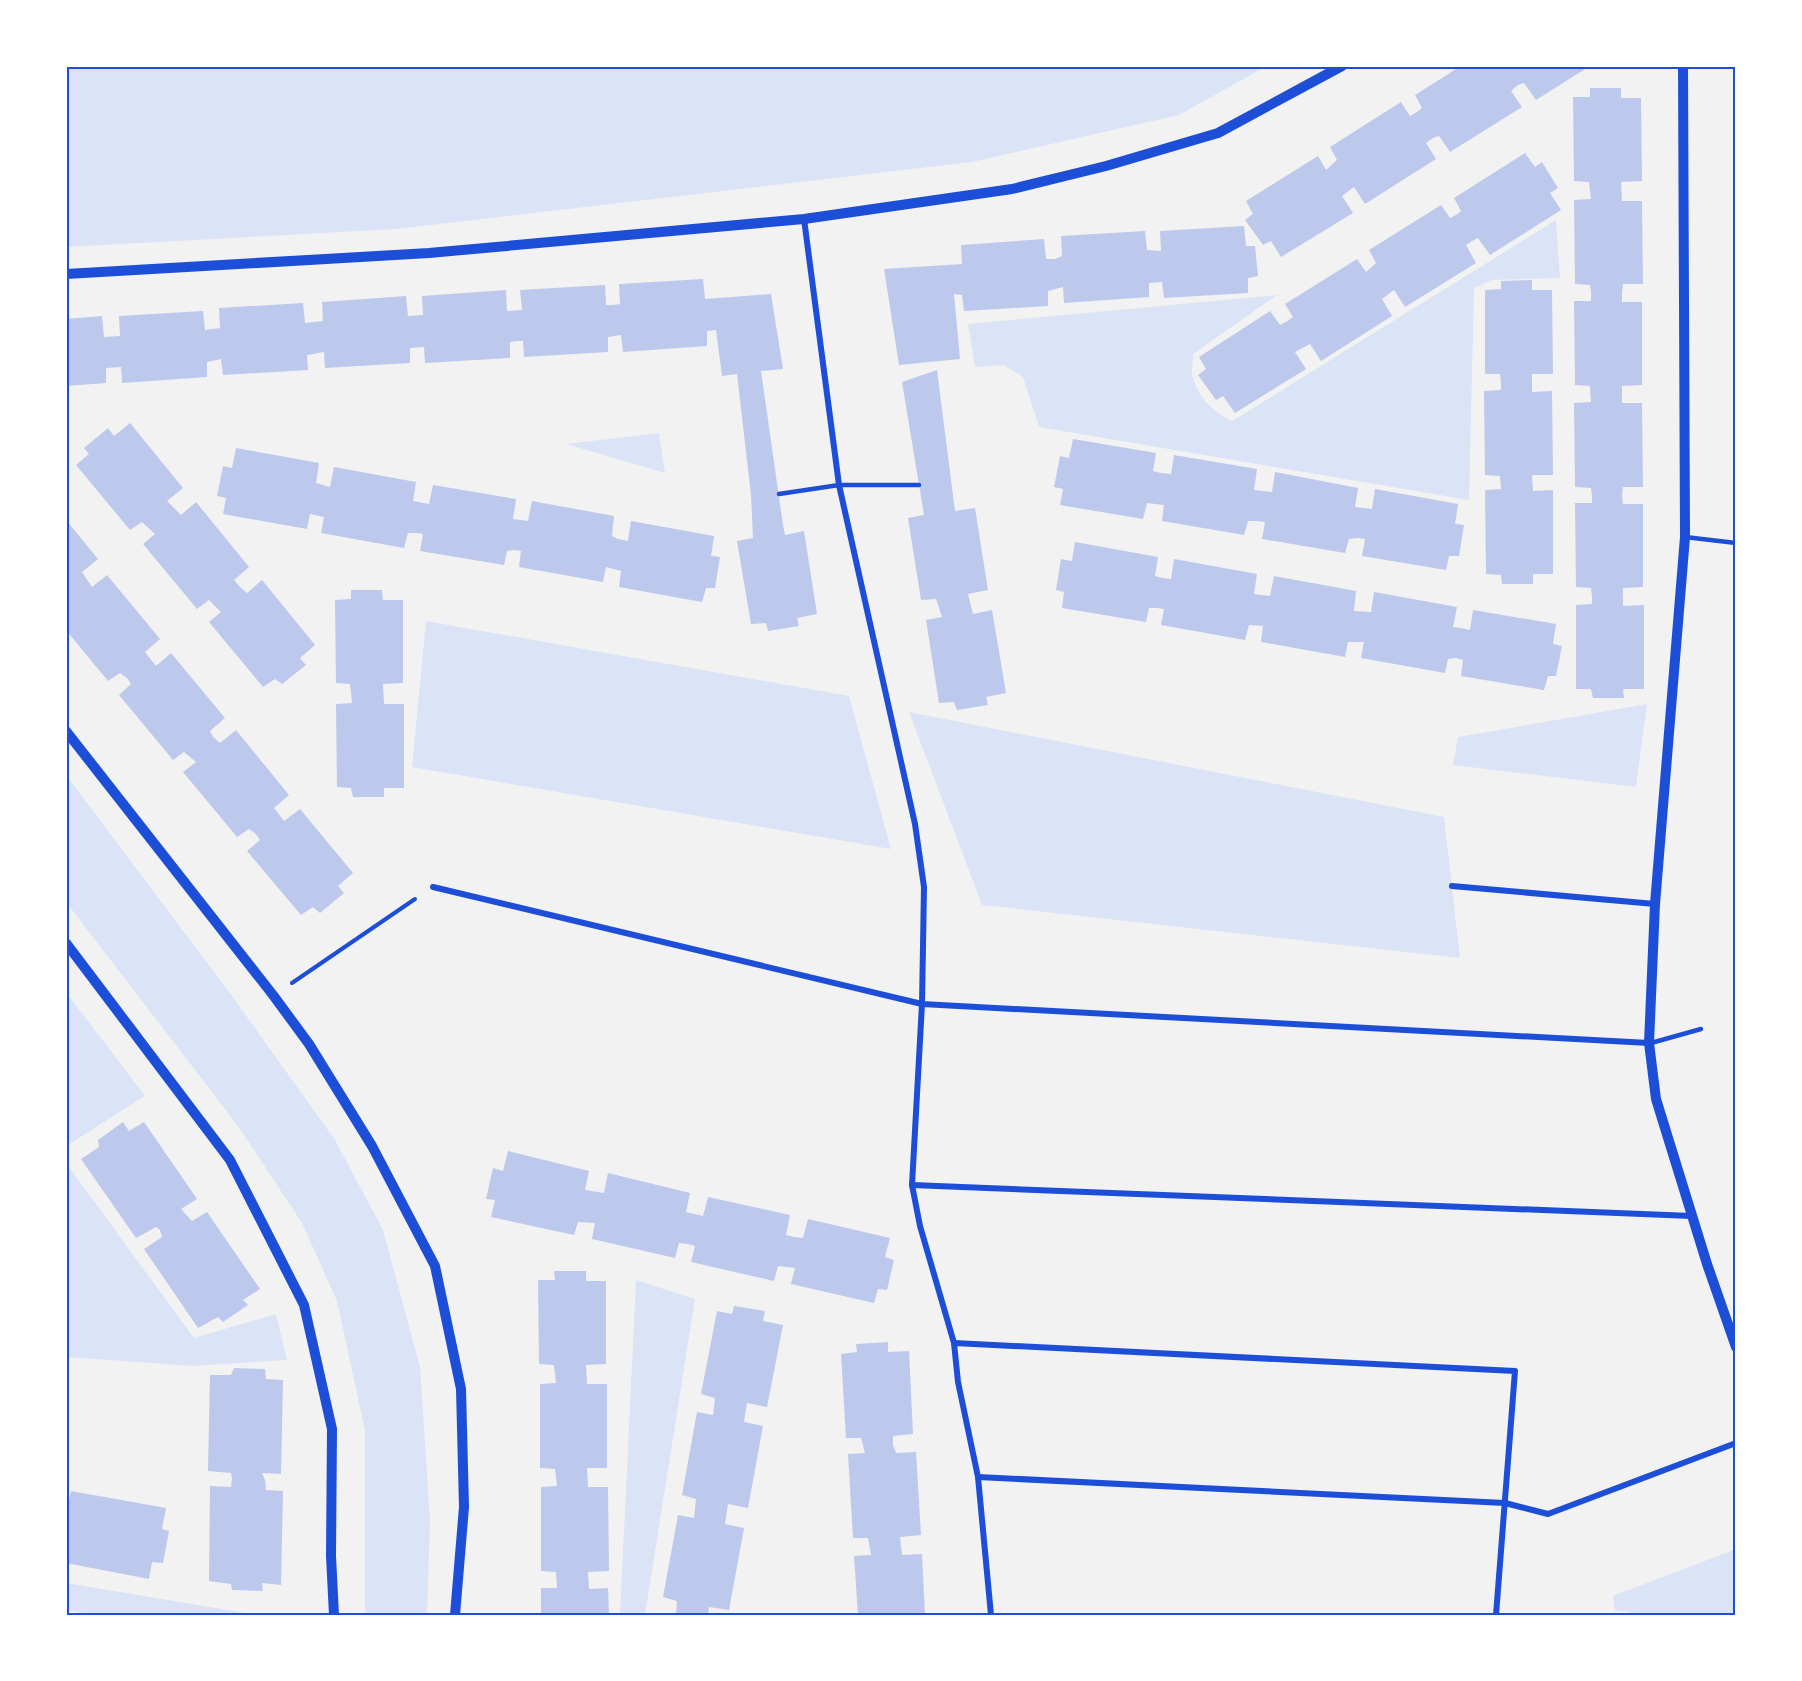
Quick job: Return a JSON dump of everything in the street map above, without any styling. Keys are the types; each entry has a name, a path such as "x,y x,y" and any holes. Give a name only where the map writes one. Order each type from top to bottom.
{"street":[{"path":"66,274 429,253 804,219 1012,189 1106,166 1218,133 1342,66"},
{"path":"1683,66 1685,537 1655,904 1649,1043 1656,1099 1736,1347"},
{"path":"804,219 839,485 915,824 924,887 919,1089 912,1185 920,1226 954,1343 958,1382 978,1477 991,1615"},
{"path":"66,731 309,1044 372,1146 435,1266 461,1389 464,1507 455,1615"},
{"path":"1452,886 1655,904"},
{"path":"433,887 922,1004 1649,1043"},
{"path":"66,943 230,1160 304,1305 332,1429 331,1556 334,1615"},
{"path":"912,1185 1692,1216"},
{"path":"954,1343 1515,1371 1496,1615"},
{"path":"978,1477 1505,1503 1548,1514 1736,1443"}],"lane":[{"path":"779,494 839,485 919,485"},
{"path":"1685,537 1736,543"},
{"path":"1649,1043 1701,1029"}],"path":[{"path":"273,995 433,887"}],"shaded area":[{"path":"66,66 1267,66 1179,115 972,162 397,229 66,247"},
{"path":"1556,220 1560,278 1492,280 1474,288 1469,500 1039,427 1023,377 1003,365 975,367 968,324 1277,295 1193,354 1192,374 1201,396 1218,413 1232,421"},
{"path":"659,433 665,473 566,444"},
{"path":"426,621 849,696 891,849 412,767"},
{"path":"1647,704 1636,787 1453,765 1458,737"},
{"path":"909,712 1444,817 1460,958 982,905"},
{"path":"66,775 232,996 335,1140 383,1230 420,1367 430,1520 427,1615 365,1615 365,1431 337,1301 302,1223 238,1126 66,902"},
{"path":"66,992 145,1096 66,1146"},
{"path":"66,1163 194,1338 276,1314 287,1360 193,1366 66,1357"},
{"path":"636,1280 695,1299 645,1615 620,1615"},
{"path":"1736,1549 1736,1615 1649,1615 1615,1610 1613,1596"},
{"path":"66,1583 258,1615 94,1615 66,1610"}],"building":[{"path":"1461,66 1590,66 1536,100 1524,83 1518,85 1511,91 1522,107 1450,152 1439,136 1433,138 1426,143 1436,159 1365,204 1354,187 1342,196 1353,213 1281,257 1271,241 1263,245 1245,220 1253,214 1246,201 1318,156 1326,170 1337,160 1330,147 1401,102 1410,116 1417,112 1422,108 1415,95"},
{"path":"1590,88 1621,88 1621,98 1641,98 1642,181 1621,182 1622,201 1642,201 1643,284 1623,284 1622,302 1642,302 1642,385 1622,386 1622,403 1642,403 1643,487 1623,487 1622,495 1623,504 1643,504 1643,587 1623,588 1623,606 1644,605 1644,689 1623,689 1624,698 1593,698 1591,689 1576,689 1576,605 1592,604 1592,597 1591,588 1576,587 1575,503 1592,503 1592,496 1591,488 1575,487 1574,403 1591,402 1590,386 1575,385 1574,301 1591,301 1591,292 1590,285 1575,284 1574,200 1591,199 1589,182 1574,181 1573,97 1590,97"},
{"path":"1525,153 1535,167 1542,162 1558,188 1550,193 1561,210 1490,255 1478,238 1472,241 1466,245 1476,263 1405,307 1394,290 1382,299 1392,316 1321,361 1310,344 1295,352 1306,369 1235,413 1223,396 1216,400 1198,375 1206,369 1199,357 1270,311 1280,325 1286,322 1293,317 1285,304 1357,259 1366,272 1376,263 1369,250 1441,205 1450,218 1456,215 1461,211 1454,198"},
{"path":"1244,226 1246,246 1255,246 1258,276 1248,278 1248,293 1164,298 1162,282 1149,283 1149,297 1064,303 1063,287 1048,291 1048,306 964,311 962,295 954,294 960,359 899,365 884,269 962,264 961,245 1044,239 1046,259 1055,259 1062,256 1061,236 1145,231 1147,250 1161,251 1160,231"},
{"path":"703,279 705,299 771,294 783,369 761,371 783,525 785,535 804,531 817,614 797,618 799,626 768,631 766,623 751,624 737,541 753,538 751,495 737,374 722,376 716,330 707,331 707,346 623,352 621,335 608,337 608,352 524,357 523,341 516,341 510,342 510,358 425,363 424,347 410,348 410,363 325,368 324,352 307,355 308,370 223,375 221,359 207,362 207,377 122,383 121,367 106,368 106,383 66,386 66,319 102,316 104,337 120,336 119,316 203,311 205,330 220,328 219,308 303,303 305,323 323,321 322,302 406,296 408,316 423,315 422,296 506,290 507,311 522,310 520,290 605,285 606,305 613,305 620,304 619,284"},
{"path":"1532,280 1532,290 1552,290 1553,374 1532,374 1532,392 1552,391 1553,475 1532,475 1533,491 1553,490 1553,574 1533,574 1533,584 1502,584 1501,575 1486,574 1485,490 1501,489 1500,476 1485,475 1484,391 1501,390 1501,383 1500,374 1485,374 1485,290 1501,289 1501,281"},
{"path":"937,370 955,511 975,508 988,590 968,594 973,614 992,610 1006,693 986,697 988,705 957,710 954,702 939,703 926,620 942,617 936,599 921,600 908,518 924,515 902,382"},
{"path":"130,423 183,488 167,501 181,515 196,502 249,567 234,580 247,593 262,580 315,645 300,658 306,665 282,684 275,679 263,687 209,622 221,612 209,600 197,609 143,544 155,534 142,522 130,530 76,465 89,454 84,448 108,428 114,436"},
{"path":"1073,439 1156,453 1153,471 1161,473 1171,474 1174,455 1257,469 1254,490 1272,492 1275,472 1358,488 1355,507 1372,509 1375,489 1458,504 1455,524 1464,525 1459,556 1449,556 1446,570 1362,556 1365,539 1349,539 1345,553 1262,539 1265,522 1248,521 1244,535 1162,521 1164,505 1147,503 1143,519 1060,505 1063,489 1054,487 1060,456 1069,458"},
{"path":"236,448 319,463 316,483 330,487 334,467 416,482 413,501 429,504 433,485 516,499 513,519 528,521 532,501 614,516 612,536 628,541 631,521 714,536 711,556 720,557 715,588 706,588 702,602 619,587 621,571 606,567 603,582 519,567 521,551 507,551 504,565 420,551 423,534 408,533 404,548 321,533 324,517 310,514 307,529 223,514 226,498 217,496 223,466 232,468"},
{"path":"66,520 98,559 82,572 92,587 107,575 160,639 145,652 156,666 171,653 225,718 210,731 213,737 220,743 236,730 289,795 274,808 284,821 300,809 353,873 338,886 344,893 320,913 313,907 301,915 247,851 260,840 255,833 249,829 237,837 183,772 196,762 184,752 173,760 119,695 131,684 127,678 120,673 108,681 66,630"},
{"path":"1075,542 1158,557 1155,576 1163,578 1171,579 1174,559 1257,574 1254,594 1270,596 1274,576 1356,591 1354,611 1371,612 1374,592 1457,607 1453,627 1470,630 1473,610 1556,624 1553,644 1562,646 1556,676 1548,676 1544,690 1461,676 1463,660 1456,658 1448,659 1445,673 1361,658 1364,642 1348,642 1345,657 1261,642 1263,626 1249,625 1245,640 1161,625 1164,609 1149,608 1146,622 1062,608 1064,592 1056,590 1061,559 1072,561"},
{"path":"351,590 382,590 383,600 403,600 403,683 383,684 384,704 404,704 404,788 384,788 384,797 353,797 351,788 337,787 336,704 352,703 350,684 336,683 335,600 351,599"},
{"path":"123,1122 129,1131 144,1122 197,1199 181,1209 192,1221 207,1212 260,1289 243,1300 248,1305 223,1322 218,1317 198,1328 144,1249 162,1237 160,1230 156,1227 136,1238 81,1159 99,1147 98,1140"},
{"path":"508,1151 589,1171 585,1190 604,1193 608,1173 690,1193 686,1212 703,1216 708,1197 790,1215 786,1235 794,1237 803,1238 808,1219 890,1238 885,1257 894,1260 887,1290 878,1289 874,1303 791,1284 795,1268 778,1266 774,1281 691,1262 695,1246 688,1244 679,1243 675,1258 592,1239 595,1223 578,1222 574,1235 491,1217 495,1200 486,1199 493,1168 503,1171"},
{"path":"554,1271 586,1271 586,1281 606,1281 606,1364 586,1365 587,1384 607,1384 607,1468 587,1468 588,1487 608,1487 609,1571 588,1572 589,1589 608,1588 609,1615 541,1615 541,1588 557,1588 556,1572 541,1571 541,1487 557,1486 555,1469 540,1468 540,1384 556,1383 554,1365 539,1364 538,1280 555,1280"},
{"path":"734,1306 765,1311 763,1321 783,1325 767,1407 747,1403 744,1422 763,1426 748,1508 728,1504 725,1524 744,1528 729,1610 709,1607 708,1615 676,1615 677,1601 663,1597 678,1515 694,1518 696,1499 682,1495 697,1412 713,1415 715,1398 701,1394 717,1311 732,1314"},
{"path":"888,1342 888,1352 909,1351 913,1434 893,1436 893,1445 896,1453 916,1452 921,1535 900,1537 902,1555 922,1554 925,1615 858,1615 854,1556 871,1555 868,1538 853,1538 848,1454 865,1453 861,1438 846,1438 841,1354 857,1352 856,1344"},
{"path":"234,1368 265,1369 266,1379 283,1380 281,1474 262,1473 266,1490 283,1491 281,1585 262,1583 263,1591 232,1590 231,1584 209,1581 210,1486 231,1487 232,1479 231,1473 208,1471 210,1375 231,1375"},
{"path":"71,1491 166,1508 162,1529 169,1531 163,1563 152,1562 149,1579 66,1563 66,1511"}]}
